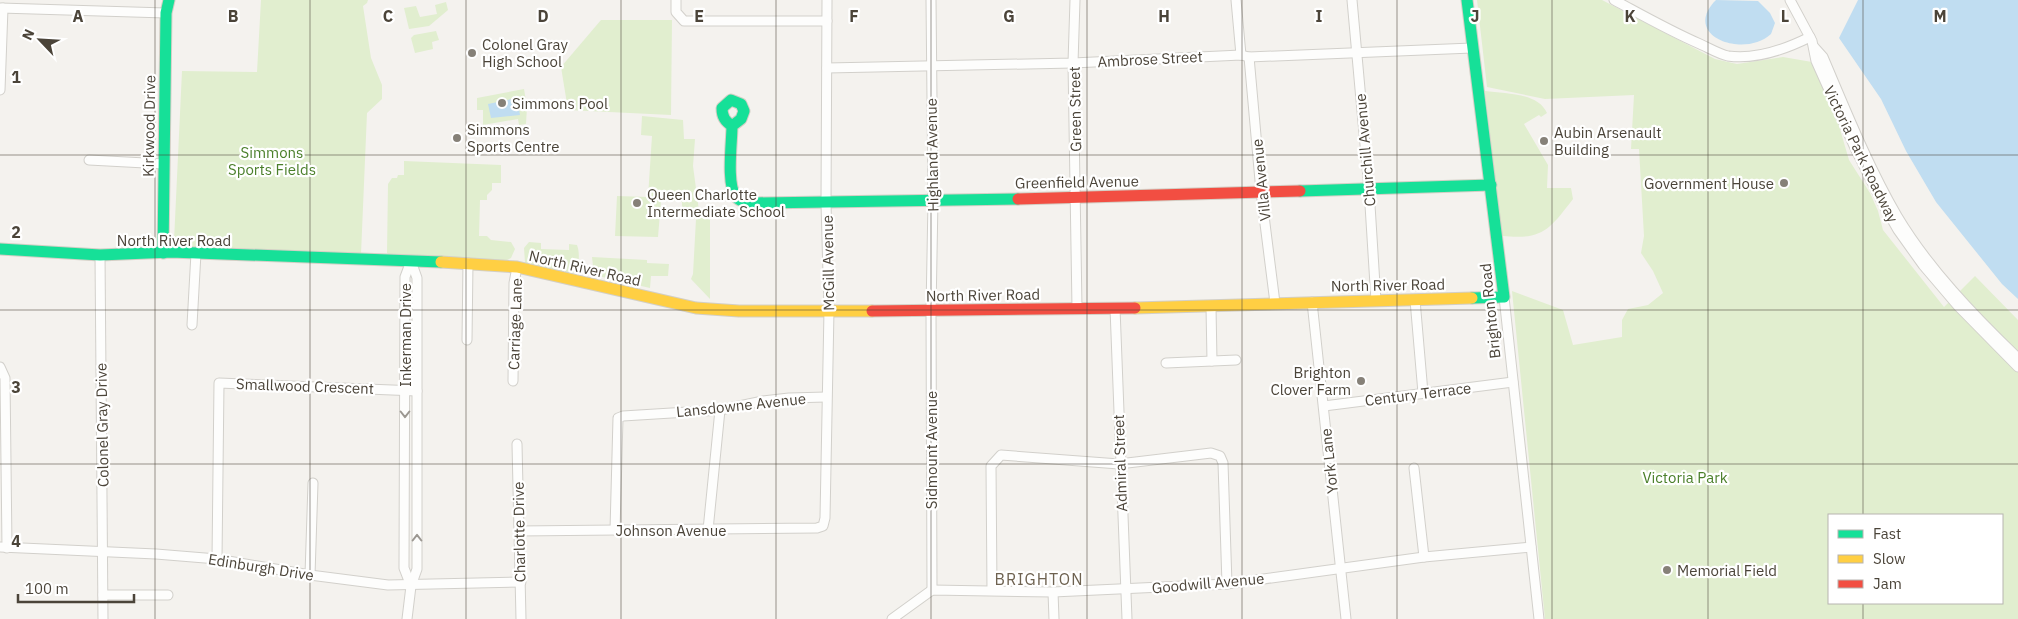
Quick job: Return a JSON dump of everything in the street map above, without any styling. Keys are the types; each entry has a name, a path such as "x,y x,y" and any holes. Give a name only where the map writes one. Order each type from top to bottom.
{"main road":[{"name":"Kirkwood Drive","path":"163,252 166,13 169,0"},
{"name":"Brighton Road","path":"1467,0 1504,297"},
{"name":"Greenfield Avenue","path":"732,126 732,186 735,196 742,201 754,203 1076,198 1491,185"},
{"name":"North River Road","path":"0,249 100,255 163,252 196,253 468,263 517,267 696,308 739,311 931,311 1211,307 1275,303 1504,297"}],"street":[{"path":"676,0 676,12 680,19 684,21 827,22"},
{"name":"McGill Avenue","path":"823,526 825,518 829,310 826,203 827,0"},
{"name":"Highland Avenue","path":"930,0 933,200 931,311"},
{"name":"Green Street","path":"1075,0 1073,63 1077,308"},
{"name":"Villa Avenue","path":"1236,0 1245,56 1275,303"},
{"name":"Churchill Avenue","path":"1352,0 1369,189 1376,301"},
{"path":"1614,0 1674,32 1730,56 1758,55 1792,46 1810,37"},
{"name":"Victoria Park Roadway","path":"1790,0 1810,37 1816,61 1855,148 1898,230 1923,265 1958,306 2018,367"},
{"path":"0,90 2,8 166,13"},
{"name":"Victoria Park Roadway","path":"1814,47 1823,57 1856,133 1886,195 1911,238 1969,309 2018,358"},
{"name":"Ambrose Street","path":"828,68 1073,63 1472,48"},
{"path":"89,160 164,164"},
{"path":"192,325 196,253"},
{"name":"Colonel Gray Drive","path":"100,255 104,552 103,619"},
{"name":"Inkerman Drive","path":"411,261 405,277 404,568 411,586"},
{"name":"Inkerman Drive","path":"407,619 411,586 417,569 417,278 411,261"},
{"path":"467,340 468,263"},
{"name":"Carriage Lane","path":"513,381 514,283 517,267"},
{"name":"Brighton Road","path":"1504,297 1539,619"},
{"path":"1415,300 1423,394"},
{"name":"York Lane","path":"1312,302 1346,619"},
{"path":"1211,307 1212,361"},
{"name":"Admiral Street","path":"1115,308 1119,464 1126,619"},
{"name":"Sidmount Avenue","path":"931,311 932,590"},
{"path":"1166,363 1236,360"},
{"path":"0,367 5,378 4,547"},
{"name":"Century Terrace","path":"1324,406 1513,382"},
{"name":"Smallwood Crescent","path":"217,559 219,383 417,391"},
{"name":"Lansdowne Avenue","path":"615,530 618,418 623,416 720,410 772,400 826,397"},
{"path":"708,530 720,410"},
{"name":"Charlotte Drive","path":"517,444 521,619"},
{"path":"992,590 991,466 1001,455 1119,464 1212,453 1220,456 1223,463 1227,584"},
{"path":"1414,468 1424,557"},
{"path":"310,575 313,483"},
{"name":"Johnson Avenue","path":"519,531 708,530 817,528 823,526"},
{"name":"Edinburgh Drive","path":"4,547 156,554 217,559 365,583 411,586 521,582"},
{"name":"Goodwill Avenue","path":"932,590 1052,592 1227,584 1424,557 1531,547"},
{"path":"892,619 932,590"},
{"path":"1052,592 1054,619"},
{"path":"104,595 168,595"}],"green space":[{"name":"Simmons Sports Fields","path":"261,0 368,0 363,6 371,58 382,85 382,99 367,113 361,254 179,246 174,241 182,71 257,72"},
{"name":"Victoria Park","path":"1477,0 1602,0 1715,59 1737,64 1783,57 1812,62 1835,112 1849,160 1870,193 1878,211 1883,230 1944,307 1975,276 2018,320 2018,619 1545,619 1512,291 1563,310 1573,345 1622,337 1622,320 1628,309 1648,305 1663,293 1653,271 1641,253 1644,236 1639,149 1631,149 1634,95 1545,99 1487,87"},
{"path":"446,2 448,10 429,26 409,29 404,8 416,6 420,17 437,14 435,5"},
{"path":"601,20 672,20 671,115 568,110 561,67"},
{"path":"436,31 439,40 432,42 433,49 415,53 411,38 414,35"},
{"name":"Simmons Pool","path":"524,89 527,107 526,124 519,125 518,119 483,125 483,110 477,110 477,98"},
{"path":"1485,91 1520,95 1529,98 1543,106 1547,113 1541,117 1539,115 1524,124 1548,165 1547,188 1571,188 1573,199 1558,218 1544,231 1527,236 1502,236"},
{"path":"642,116 683,120 684,139 695,139 693,166 699,211 710,220 710,299 691,279 693,274 696,219 689,219 689,215 682,215 682,202 652,198 661,201 658,237 615,236 617,196 648,197 652,136 641,135"},
{"path":"404,161 501,165 501,183 492,183 492,190 487,195 487,200 480,200 479,236 487,236 491,240 511,242 515,249 511,258 505,261 391,256 387,253 388,184 392,178 404,175"},
{"path":"529,242 541,243 541,249 569,250 569,244 577,245 579,260 577,268 572,274 525,263 524,248"},
{"path":"592,257 647,260 647,263 669,264 668,276 651,276 650,288 594,275"}],"water":[{"path":"1716,0 1758,1 1770,13 1775,23 1771,34 1759,41 1746,44 1732,44 1720,40 1710,33 1706,24 1707,13"},
{"path":"1858,0 2018,0 2018,299 2002,284 1936,202 1906,151 1881,99 1839,38"},
{"path":"517,98 520,115 491,118 488,104"}],"traffic: fast":[{"path":"163,253 166,13 169,0"},
{"path":"1467,0 1504,297 1472,298"},
{"path":"732,126 724,118 722,108 731,100 741,104 744,111 741,119 732,126 730,163 733,191 736,197 744,202 1018,199"},
{"path":"1300,191 1491,185"},
{"path":"0,249 100,255 171,252 441,262"}],"traffic: slow":[{"path":"441,262 517,267 696,308 739,311 872,311"},
{"path":"1135,308 1472,298"}],"traffic: jam":[{"path":"1018,199 1300,191"},
{"path":"872,311 1135,308"}],"place":[{"name":"Colonel Gray High School","path":"472,53"},
{"name":"Simmons Pool","path":"502,103"},
{"name":"Simmons Sports Centre","path":"457,138"},
{"name":"Aubin Arsenault Building","path":"1544,141"},
{"name":"Government House","path":"1784,183"},
{"name":"Queen Charlotte Intermediate School","path":"637,203"},
{"name":"Brighton Clover Farm","path":"1361,381"},
{"name":"Memorial Field","path":"1667,570"}],"district":[{"name":"BRIGHTON","path":"1039,579"}]}
